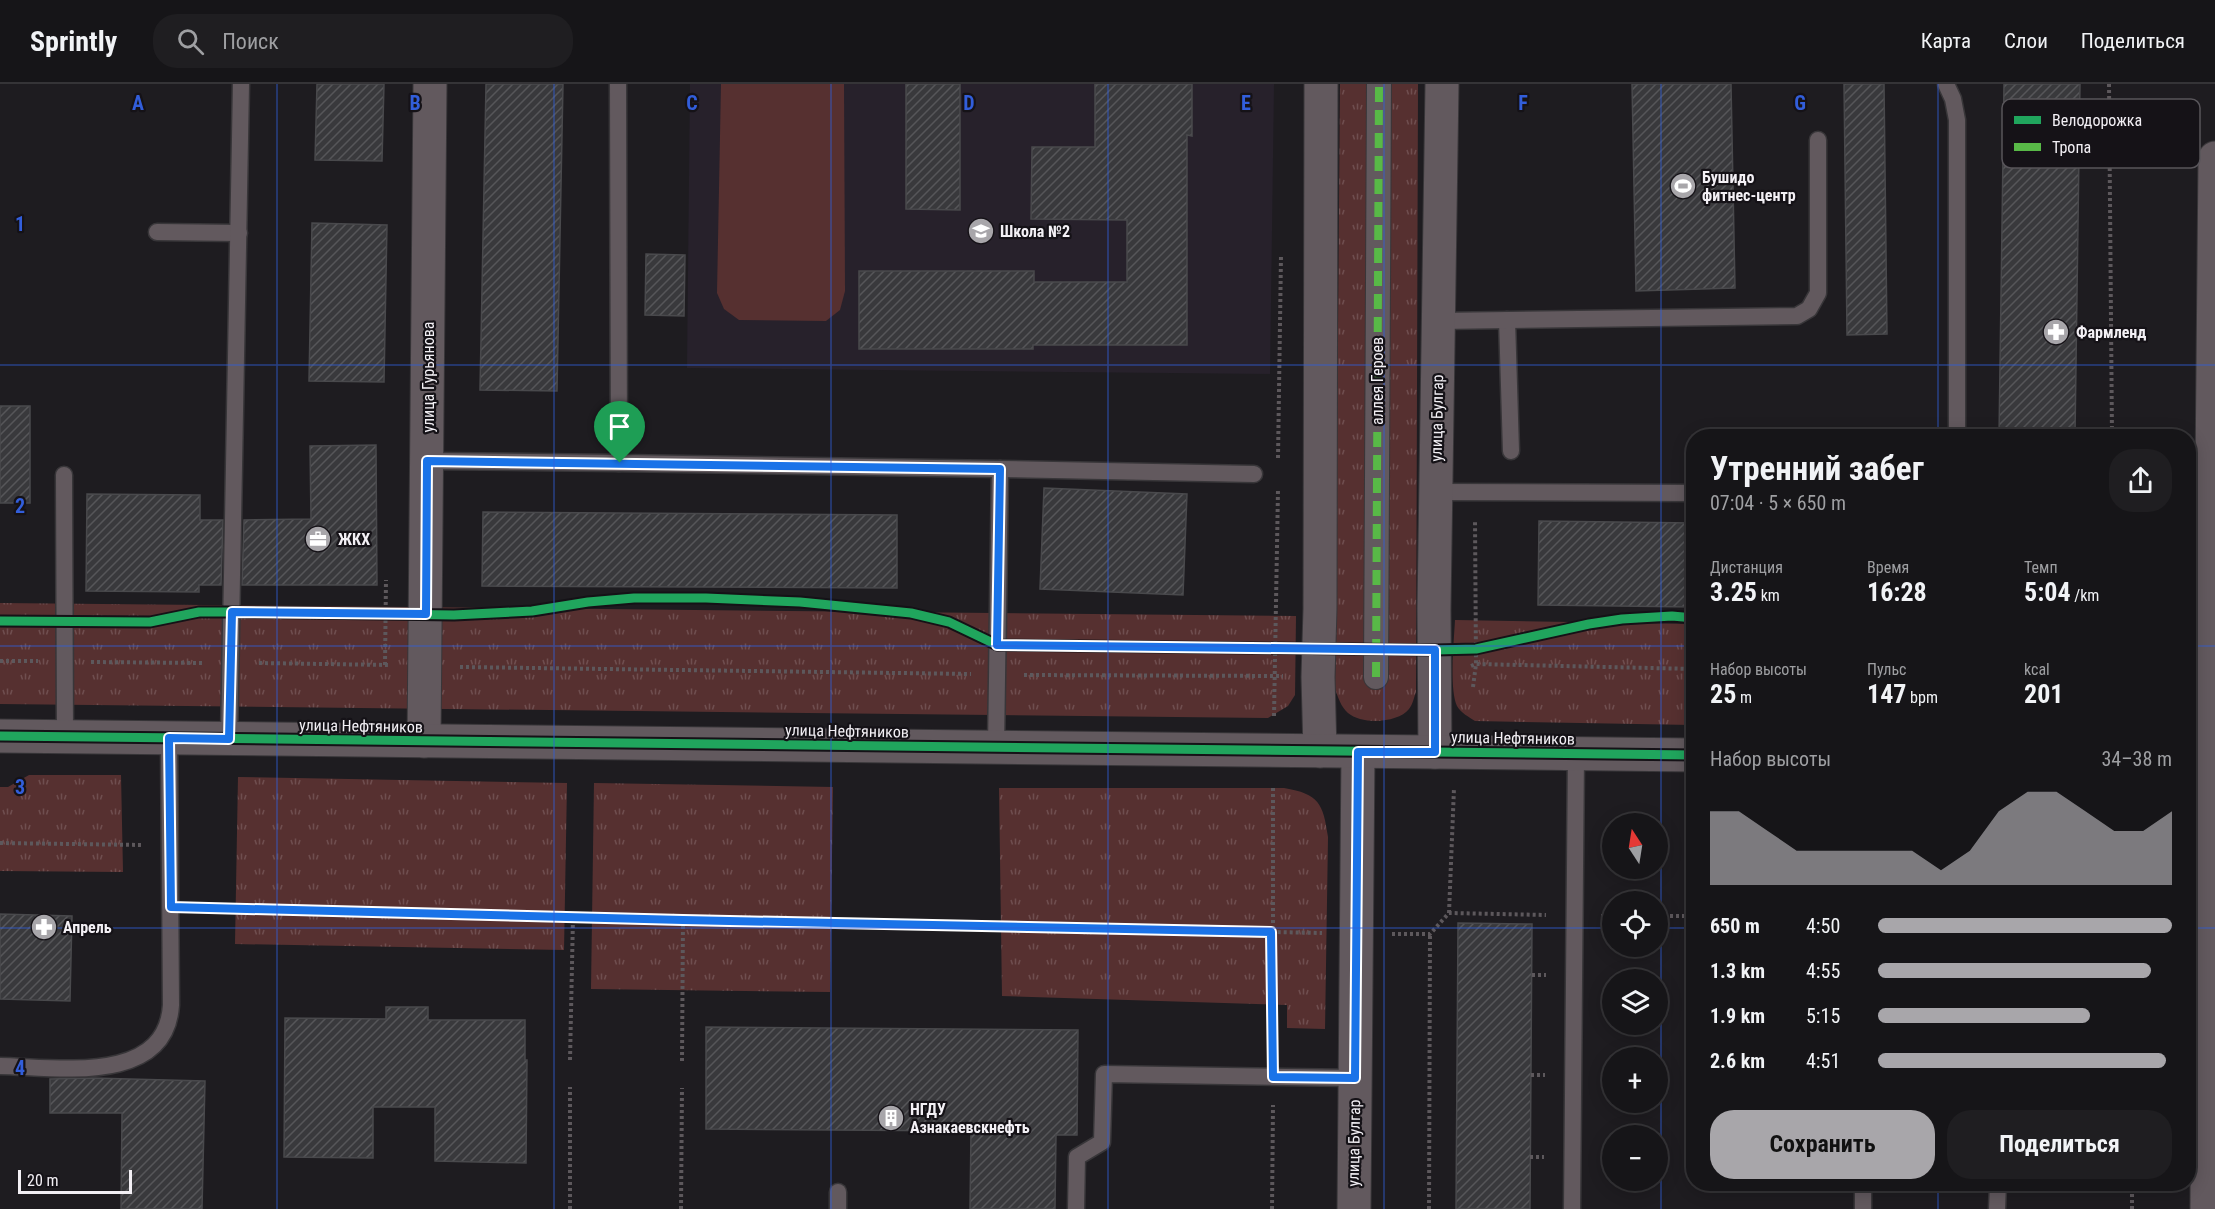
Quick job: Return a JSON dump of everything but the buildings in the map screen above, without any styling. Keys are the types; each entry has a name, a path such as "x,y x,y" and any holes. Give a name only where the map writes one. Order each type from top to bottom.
{"street":[{"name":"улица Гурьянова","path":"424,741 430,84"},
{"path":"1320,752 1318,663 1321,84"},
{"name":"аллея Героев","path":"1376,677 1379,84"},
{"name":"улица Булгар","path":"1435,752 1442,84"},
{"path":"2207,1209 2204,760 2211,662 2207,488 2215,158"},
{"name":"улица Нефтяников","path":"0,736 1686,755"},
{"name":"улица Булгар","path":"1354,1209 1358,752"}],"lane":[{"path":"229,739 241,84"},
{"path":"618,84 620,463"},
{"path":"1946,84 1953,99 1957,120 1957,429"},
{"path":"1439,321 1797,316 1809,309 1818,292 1818,140"},
{"path":"156,232 239,233"},
{"path":"1507,320 1511,451"},
{"path":"427,461 1254,474"},
{"path":"996,748 995,674 1000,469"},
{"path":"64,475 64,737"},
{"path":"1436,492 1686,493"},
{"path":"0,1066 102,1068 124,1063 145,1052 160,1040 170,1021 169,738"},
{"path":"1572,1209 1576,754"},
{"path":"1076,1209 1077,1157 1102,1142 1104,1074 1355,1078"},
{"path":"1863,1191 1863,1209"},
{"path":"1997,1209 1998,1191"},
{"path":"838,1192 838,1209"}],"path":[{"path":"2109,84 2109,99"},
{"path":"2110,168 2112,429"},
{"path":"1278,465 1281,251"},
{"path":"1272,1209 1271,932 1278,489"},
{"path":"374,613 426,614"},
{"path":"1435,664 1487,646"},
{"path":"1263,649 1275,649 1318,663"},
{"path":"0,661 1274,676 1318,663"},
{"path":"1435,664 1686,669"},
{"path":"0,843 171,846"},
{"path":"171,907 683,920 1430,934"},
{"path":"1429,1209 1430,934 1449,913 1602,916"},
{"path":"1668,916 1686,916"},
{"path":"570,1060 573,917"},
{"path":"682,1061 683,920"},
{"path":"570,1087 570,1209"},
{"path":"681,1088 681,1209"},
{"path":"2132,1191 2132,1209"}],"shaded area":[{"name":"Школа №2","path":"690,84 1274,84 1270,374 687,368"}],"green space":[{"path":"721,84 844,84 845,291 840,310 826,321 739,320 724,309 717,293"},
{"path":"1340,84 1418,84 1416,692 1410,707 1404,714 1380,721 1354,717 1348,713 1335,689"},
{"path":"0,603 1296,616 1295,695 1288,706 1268,718 0,704"},
{"path":"1455,620 1686,624 1686,725 1475,721 1457,706 1453,688"},
{"path":"29,775 121,775 123,872 0,871 0,787 8,787"},
{"path":"238,777 567,783 564,950 235,944"},
{"path":"594,783 833,787 830,992 591,989"},
{"path":"999,788 1284,788 1312,797 1321,808 1328,837 1325,1029 1287,1028 1287,1005 1002,996"}],"marked path":[{"path":"1376,677 1379,84"}],"cycle path":[{"path":"0,621 150,622 199,612 454,615 532,611 588,602 634,598 706,598 800,602 911,613 949,622 997,645 1435,650 1476,649 1622,619 1686,617"},
{"path":"0,736 1686,755"}],"place":[{"name":"Бушидо фитнес-центр","path":"1683,186"},
{"name":"Школа №2","path":"981,231"},
{"name":"Фармленд","path":"2056,332"},
{"name":"ЖКХ","path":"318,539"},
{"name":"Апрель","path":"44,927"},
{"name":"НГДУ Азнакаевскнефть","path":"891,1118"}],"route":[{"path":"427,461 620,463 1000,469 997,645 1435,650 1435,752 1358,752 1355,1078 1273,1077 1271,932 171,907 169,738 229,739 232,612 426,614 427,461"}]}
